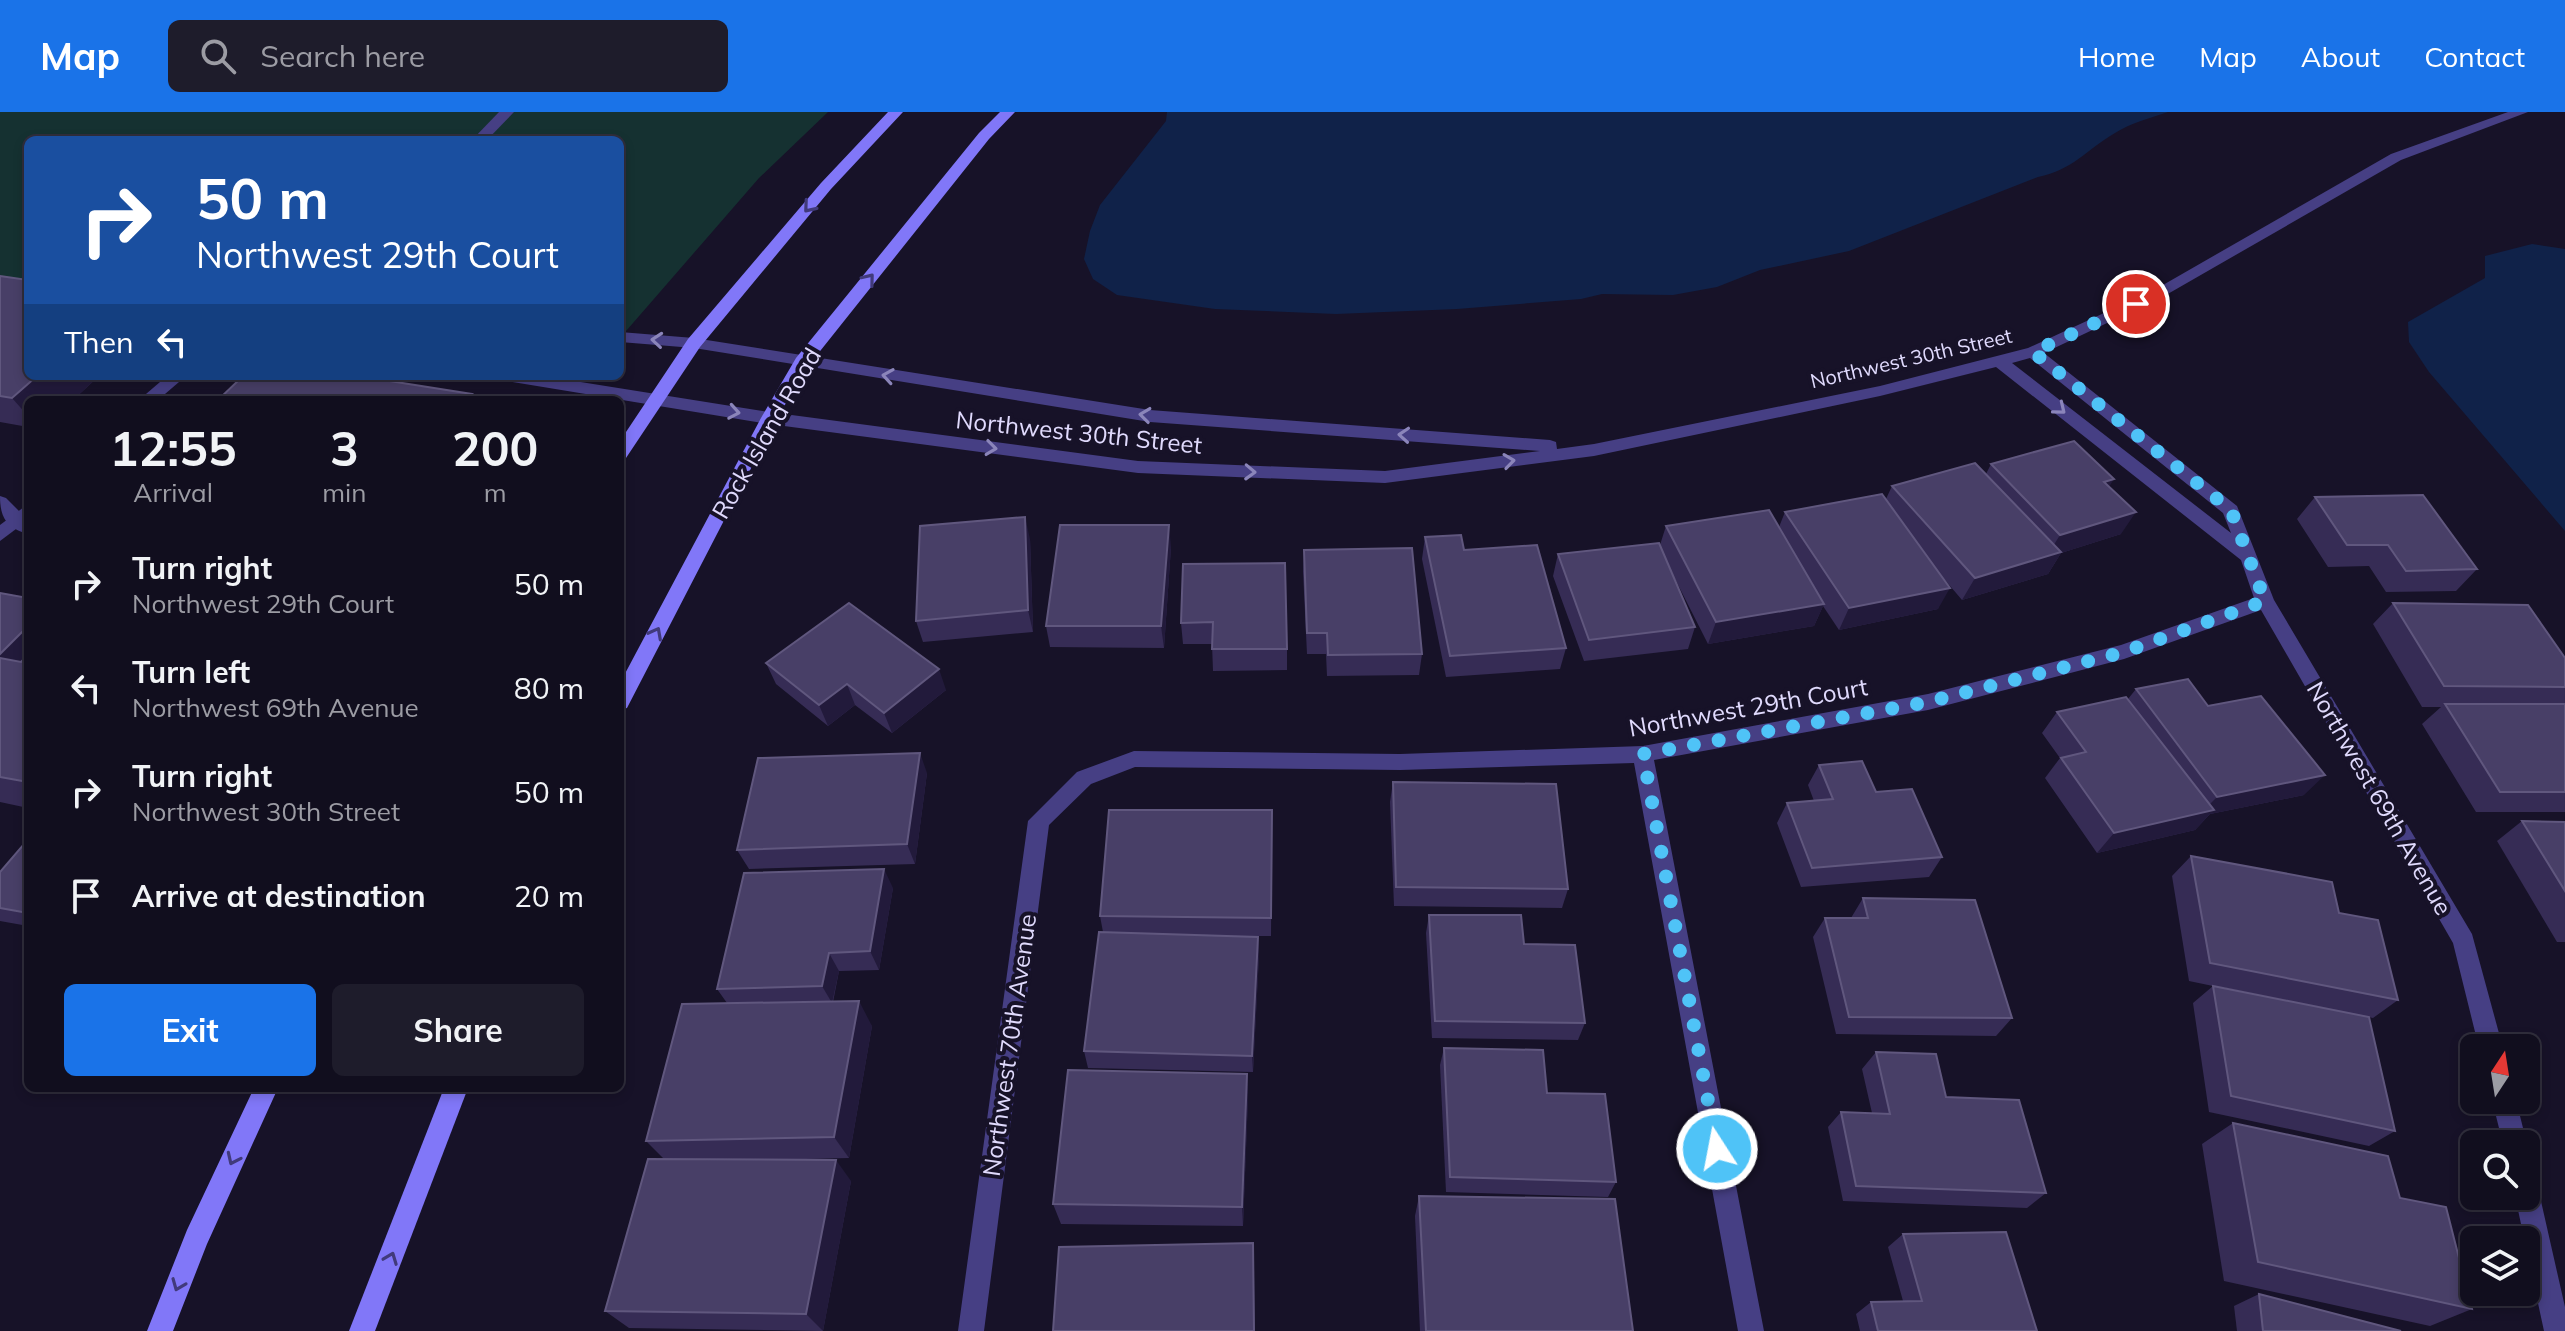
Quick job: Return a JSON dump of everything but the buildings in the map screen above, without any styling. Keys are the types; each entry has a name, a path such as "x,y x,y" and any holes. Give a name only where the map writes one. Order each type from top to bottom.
{"main road":[{"path":"624,448 694,343 826,186 896,112"},
{"name":"Rock Island Road","path":"624,694 769,418 802,362 984,136 1008,112"},
{"path":"160,1331 196,1239 264,1092"},
{"path":"362,1331 454,1092"}],"street":[{"path":"483,136 507,112"},
{"name":"Northwest 30th Street","path":"533,380 769,418 1138,467 1385,477 1594,450 1880,391 2033,352 2161,292 2396,157 2521,112"},
{"name":"Northwest 30th Street","path":"624,337 694,343 1150,416 1594,450"},
{"name":"Northwest 69th Avenue","path":"2033,352 2231,510 2265,601 2464,941 2487,1034"},
{"path":"1999,361 2249,557"},
{"path":"152,396 173,380"},
{"path":"0,502 24,518"},
{"path":"0,535 24,520"},
{"name":"Northwest 29th Court","path":"1084,778 1134,759 1400,762 1643,754 1928,702 2124,652 2265,601"},
{"path":"1643,754 1751,1331"},
{"name":"Northwest 70th Avenue","path":"971,1331 1039,821 1084,778"},
{"path":"2531,1210 2557,1331"}],"green space":[{"path":"0,112 828,112 759,178 624,333 624,136 24,136 24,287 0,284"}],"water":[{"path":"1167,112 2168,112 2121,129 2061,170 1849,251 1760,270 1717,287 1673,295 1602,294 1581,299 1457,309 1336,314 1215,309 1117,295 1093,279 1084,259 1100,205 1166,121"},
{"path":"2532,244 2565,249 2565,531 2429,372 2409,342 2408,322 2485,278 2485,256"}],"route":[{"path":"1717,1149 1643,754 1928,702 2124,652 2265,601 2231,510 2033,352 2136,304"}]}
